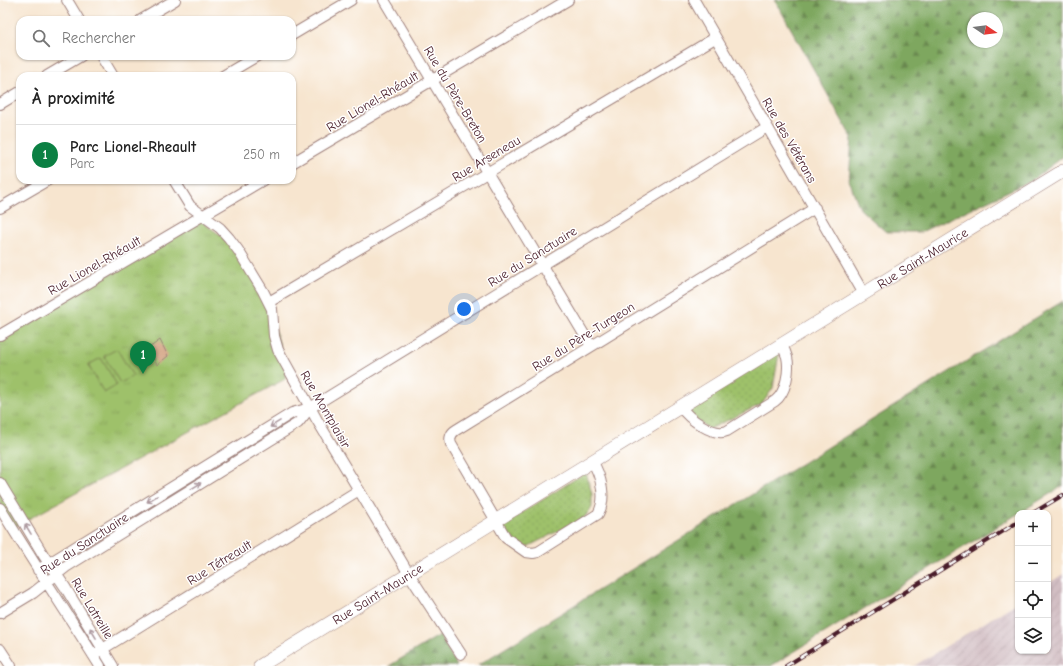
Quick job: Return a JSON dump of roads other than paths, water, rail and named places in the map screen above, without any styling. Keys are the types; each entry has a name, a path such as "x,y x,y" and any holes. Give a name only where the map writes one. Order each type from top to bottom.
{"street":[{"path":"68,0 77,16"},
{"path":"148,16 175,0"},
{"path":"296,33 351,0"},
{"name":"Rue du Père-Breton","path":"384,0 591,346"},
{"name":"Rue Lionel-Rhéault","path":"296,161 568,0"},
{"name":"Rue des Vétérans","path":"694,0 864,294"},
{"name":"Rue Arseneau","path":"269,302 715,38"},
{"path":"54,72 74,60"},
{"path":"103,60 111,72"},
{"path":"230,72 250,60"},
{"path":"0,104 16,94"},
{"name":"Rue du Sanctuaire","path":"38,570 292,413 310,408 767,127"},
{"name":"Rue Saint-Maurice","path":"260,666 1063,171"},
{"path":"0,208 41,184"},
{"name":"Rue Montplaisir","path":"176,184 190,206 220,228 238,250 269,302 273,313 276,346 310,408 410,574 462,654"},
{"name":"Rue Lionel-Rhéault","path":"0,335 256,184"},
{"name":"Rue du Père-Turgeon","path":"495,522 451,444 450,438 452,433 814,208"},
{"path":"681,407 690,418 712,431 723,433 727,431 775,401 781,395 785,386 788,366 786,354 781,345"},
{"name":"Rue du Sanctuaire","path":"0,613 47,582 56,574 298,423 310,408"},
{"path":"495,522 508,541 523,551 532,553 538,552 594,518 600,511 602,501 600,477 592,461"},
{"name":"Rue Latreille","path":"0,483 113,666"},
{"path":"176,484 182,495"},
{"name":"Rue Tétreault","path":"93,655 359,490"},
{"name":"Rue Latreille","path":"0,508 100,666"},
{"path":"0,649 11,666"}],"railway":[{"path":"1038,510 1063,495"},
{"path":"786,666 1015,524"}],"place":[{"name":"Parc Lionel-Rheault","path":"143,374"}]}
